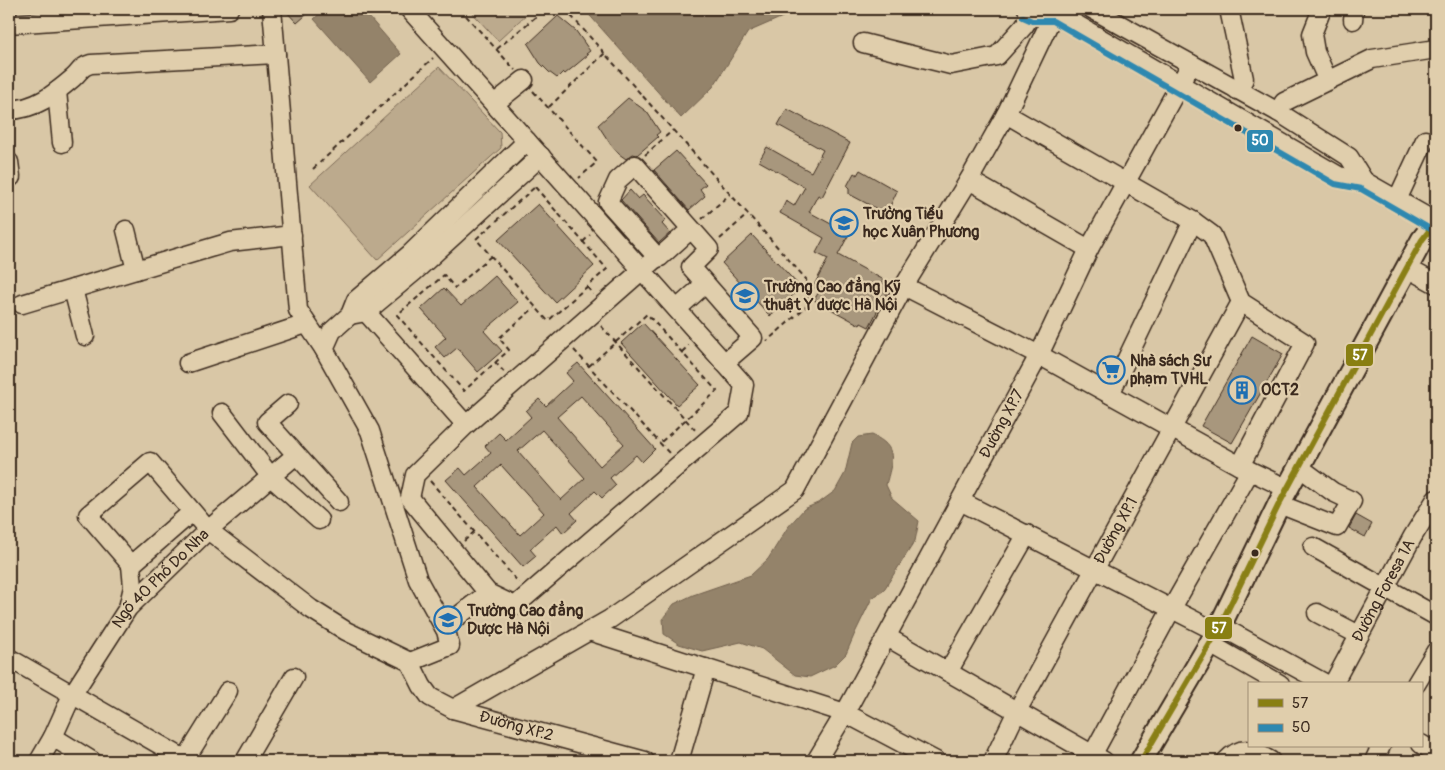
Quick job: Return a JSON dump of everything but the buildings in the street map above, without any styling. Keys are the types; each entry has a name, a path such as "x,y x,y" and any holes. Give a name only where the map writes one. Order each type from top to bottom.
{"main road":[{"path":"1141,761 1216,634 1299,467 1422,240 1436,222"}],"street":[{"path":"9,24 42,15 229,9"},
{"path":"272,9 298,310 324,349 370,431 418,580 448,624 450,646 410,662"},
{"path":"409,9 541,156 568,187 642,270 677,309 724,363 744,385 739,413 516,606 488,593 410,498 415,475 466,425 642,270 692,229"},
{"path":"1092,9 1238,90 1281,107 1349,157 1364,181"},
{"path":"1229,9 1244,79 1238,90"},
{"path":"1322,9 1312,34 1315,52 1328,81"},
{"path":"863,43 951,65 996,56 1023,28 1030,10 1056,11 1339,176 1364,181 1436,222"},
{"path":"453,709 610,619 794,490 904,286 969,180 1006,114 1056,11"},
{"path":"1281,107 1372,59 1436,48"},
{"path":"9,110 16,110 45,101 74,77 82,66 91,64 276,54"},
{"name":"Đường XP.7","path":"816,761 887,637 1039,355 1089,249 1191,64"},
{"path":"494,104 524,80"},
{"path":"57,91 62,143"},
{"path":"887,637 1095,759 1245,468 1305,343 1241,302 1212,235 1194,221 1006,114"},
{"path":"1397,200 1425,140"},
{"path":"324,349 332,331 357,309 410,254 527,141"},
{"path":"357,309 414,272 541,156"},
{"path":"657,257 608,202 618,180 635,165 709,249 691,268 753,338 724,363"},
{"path":"969,180 1089,249"},
{"path":"1110,394 1194,221"},
{"path":"126,230 136,270"},
{"path":"22,304 230,242 292,235"},
{"path":"1407,268 1436,284"},
{"path":"677,309 705,284"},
{"path":"904,286 1039,355 1245,468 1284,496 1337,527 1352,501 1334,492 1299,467"},
{"path":"73,289 85,336"},
{"name":"Đường XP.1","path":"992,761 1094,568 1173,429 1241,302"},
{"path":"357,309 466,425"},
{"path":"188,363 306,324"},
{"path":"288,404 267,422 338,502"},
{"path":"222,414 270,478 319,520"},
{"path":"128,608 133,587 131,566 88,515 150,462 208,530 296,455"},
{"name":"Đường Foresa 1A","path":"1334,682 1413,536 1436,499"},
{"path":"960,500 1172,608 1216,634 1322,682"},
{"path":"131,566 192,512"},
{"name":"Ngõ 40 Phố Do Nha","path":"39,761 53,737 72,696 128,608 208,530 318,613 346,631 410,662"},
{"path":"948,672 1027,534"},
{"path":"1313,547 1436,616"},
{"path":"448,624 488,593"},
{"path":"1317,613 1359,635"},
{"path":"589,631 845,713 936,761"},
{"path":"1216,634 1277,682"},
{"path":"1417,682 1436,651"},
{"path":"9,658 186,760 228,691"},
{"name":"Đường XP.2","path":"410,662 430,698 453,709 645,761"},
{"path":"679,761 706,668"},
{"path":"245,761 294,677"},
{"path":"53,737 92,761"},
{"path":"1422,745 1436,753"},
{"path":"1374,761 1380,748"},
{"path":"1226,761 1237,751 1245,750 1254,752 1271,761"}],"path":[{"path":"460,9 597,162 568,187"},
{"path":"497,50 545,9"},
{"path":"565,9 806,279 808,305 761,347 753,338"},
{"path":"313,169 444,48"},
{"path":"548,107 605,54"},
{"path":"635,165 673,130"},
{"path":"535,188 607,269 548,321 491,256 476,240 535,188"},
{"path":"692,229 730,194"},
{"path":"709,249 748,214"},
{"path":"491,256 455,288 444,275 397,316 464,391 509,350 499,338 535,307"},
{"path":"589,366 647,314 717,391 660,443"},
{"path":"591,315 706,441"},
{"path":"564,339 680,464"},
{"path":"420,470 528,594"}],"shaded area":[{"path":"325,9 362,9 401,54 370,82 314,19"},
{"path":"469,9 532,9 498,41"},
{"path":"584,9 801,9 748,32 713,87 681,118"},
{"path":"439,67 500,132 501,148 377,260 310,185"},
{"path":"872,435 886,444 890,450 891,462 886,485 892,498 919,521 915,541 883,591 872,598 846,654 835,665 810,677 795,675 762,649 741,642 702,651 679,644 664,634 663,618 674,604 693,595 751,575 768,559 788,527 804,509 820,502 835,491 845,473 852,443 858,437"}],"transit line":[{"name":"50","path":"1023,17 1032,21 1053,21 1335,184 1361,189 1432,230"},
{"name":"57","path":"1141,761 1217,632 1279,504 1422,240 1436,222"}],"place":[{"name":"Trường Tiểu học Xuân Phương","path":"844,223"},
{"name":"Trường Cao đẳng Kỹ thuật Y dược Hà Nội","path":"745,296"},
{"name":"Nhà sách Sư phạm TVHL","path":"1111,370"},
{"name":"OCT2","path":"1242,390"},
{"name":"Trường Cao đẳng Dược Hà Nội","path":"448,620"}]}
